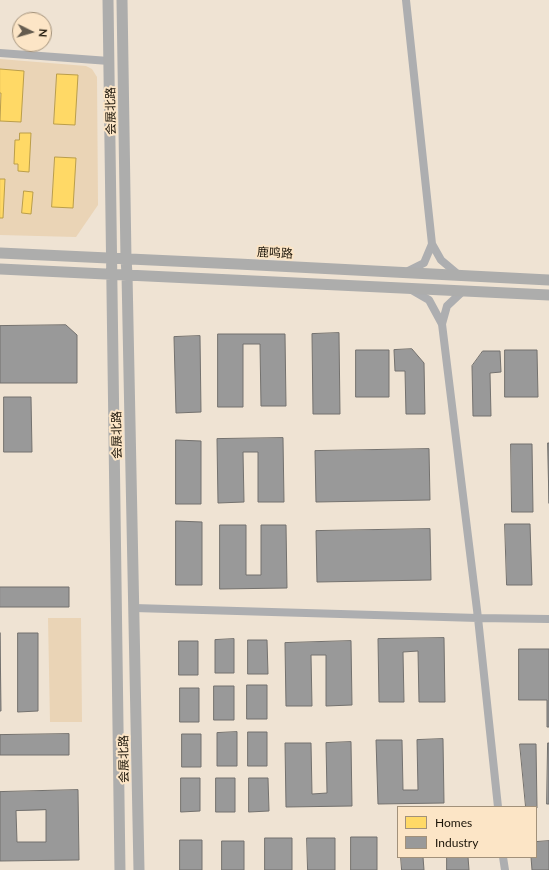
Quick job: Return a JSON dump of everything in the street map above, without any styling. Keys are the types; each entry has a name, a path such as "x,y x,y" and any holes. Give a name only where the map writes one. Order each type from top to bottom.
{"main road":[{"name":"会展北路","path":"108,0 120,870"},
{"name":"会展北路","path":"122,0 139,870"},
{"name":"鹿鸣路","path":"0,254 111,258 549,280"},
{"path":"0,269 111,273 549,295"}],"street":[{"path":"406,0 432,244 441,260 460,276"},
{"path":"0,53 109,61"},
{"path":"403,273 424,263 432,244"},
{"path":"408,288 429,300 442,324 478,618 498,806"},
{"path":"442,324 447,306 463,291"},
{"path":"134,608 549,619"},
{"path":"503,858 505,870"}],"shaded area":[{"path":"0,59 86,66 92,69 97,77 98,205 76,237 0,235"},
{"path":"48,618 81,618 82,722 50,722"}],"building: Homes":[{"path":"0,69 24,71 21,122 0,121"},
{"path":"57,74 78,75 75,125 54,124"},
{"path":"20,133 31,133 29,172 18,171 18,164 14,164 15,140 19,140"},
{"path":"55,157 76,158 73,208 52,207"},
{"path":"0,179 5,179 3,218 0,218"},
{"path":"24,191 33,192 31,214 22,213"}],"building: Industry":[{"path":"66,325 77,335 77,383 0,383 0,326"},
{"path":"339,333 340,414 313,414 312,334"},
{"path":"218,334 285,334 286,406 261,406 260,344 243,344 243,407 218,407"},
{"path":"200,336 201,412 176,413 174,337"},
{"path":"412,349 424,363 425,414 406,414 405,371 395,371 394,350"},
{"path":"356,350 389,350 389,397 356,397"},
{"path":"505,350 537,350 538,397 505,397"},
{"path":"483,351 500,351 501,372 490,373 491,416 473,416 472,366"},
{"path":"4,397 31,397 32,452 4,452"},
{"path":"283,438 284,502 258,502 258,452 243,452 244,502 218,503 217,439"},
{"path":"176,440 201,441 201,504 176,504"},
{"path":"548,443 549,443 549,503"},
{"path":"511,444 532,444 533,512 512,512"},
{"path":"429,449 430,500 316,502 315,451"},
{"path":"176,521 202,522 202,585 176,585"},
{"path":"505,524 530,524 532,585 507,585"},
{"path":"220,525 246,525 246,575 261,575 261,525 286,525 287,588 220,589"},
{"path":"430,529 431,580 317,582 316,531"},
{"path":"0,587 69,587 69,607 0,607"},
{"path":"0,633 1,711 0,711"},
{"path":"18,633 38,633 38,711 18,712"},
{"path":"444,638 445,702 419,702 418,651 403,652 404,702 379,702 378,639"},
{"path":"234,639 234,673 215,673 215,640"},
{"path":"248,640 267,640 268,674 248,674"},
{"path":"179,641 198,641 198,675 179,675"},
{"path":"351,641 352,705 326,706 326,655 311,655 312,706 286,706 285,643"},
{"path":"519,649 549,649 549,727 547,727 547,700 519,700"},
{"path":"247,685 267,685 267,719 247,719"},
{"path":"214,686 234,686 234,720 214,720"},
{"path":"180,688 199,688 199,722 180,722"},
{"path":"237,732 237,766 217,766 217,733"},
{"path":"248,732 267,732 267,766 248,766"},
{"path":"69,734 69,755 0,755 0,735"},
{"path":"182,734 201,734 201,767 182,767"},
{"path":"443,739 444,803 378,804 376,740 402,740 403,790 418,790 417,740"},
{"path":"351,742 352,806 286,807 285,743 311,743 312,794 327,793 326,743"},
{"path":"548,743 549,804 547,804"},
{"path":"520,744 536,744 537,806 526,806"},
{"path":"181,778 200,778 200,811 181,812"},
{"path":"216,778 235,778 235,812 216,812"},
{"path":"249,778 268,778 269,811 249,812"},
{"path":"78,790 79,860 0,861 0,792","holes":["46,810 46,842 17,842 16,811"]},
{"path":"351,837 377,837 377,870 351,870"},
{"path":"265,838 292,838 292,870 265,870"},
{"path":"307,838 335,838 335,870 308,870"},
{"path":"180,840 202,840 202,870 180,870"},
{"path":"222,841 244,841 244,870 222,870"},
{"path":"549,841 549,870 532,870 531,858 537,858 537,842"},
{"path":"401,858 423,858 424,870 402,870"},
{"path":"447,858 468,858 469,870 447,870"}]}
